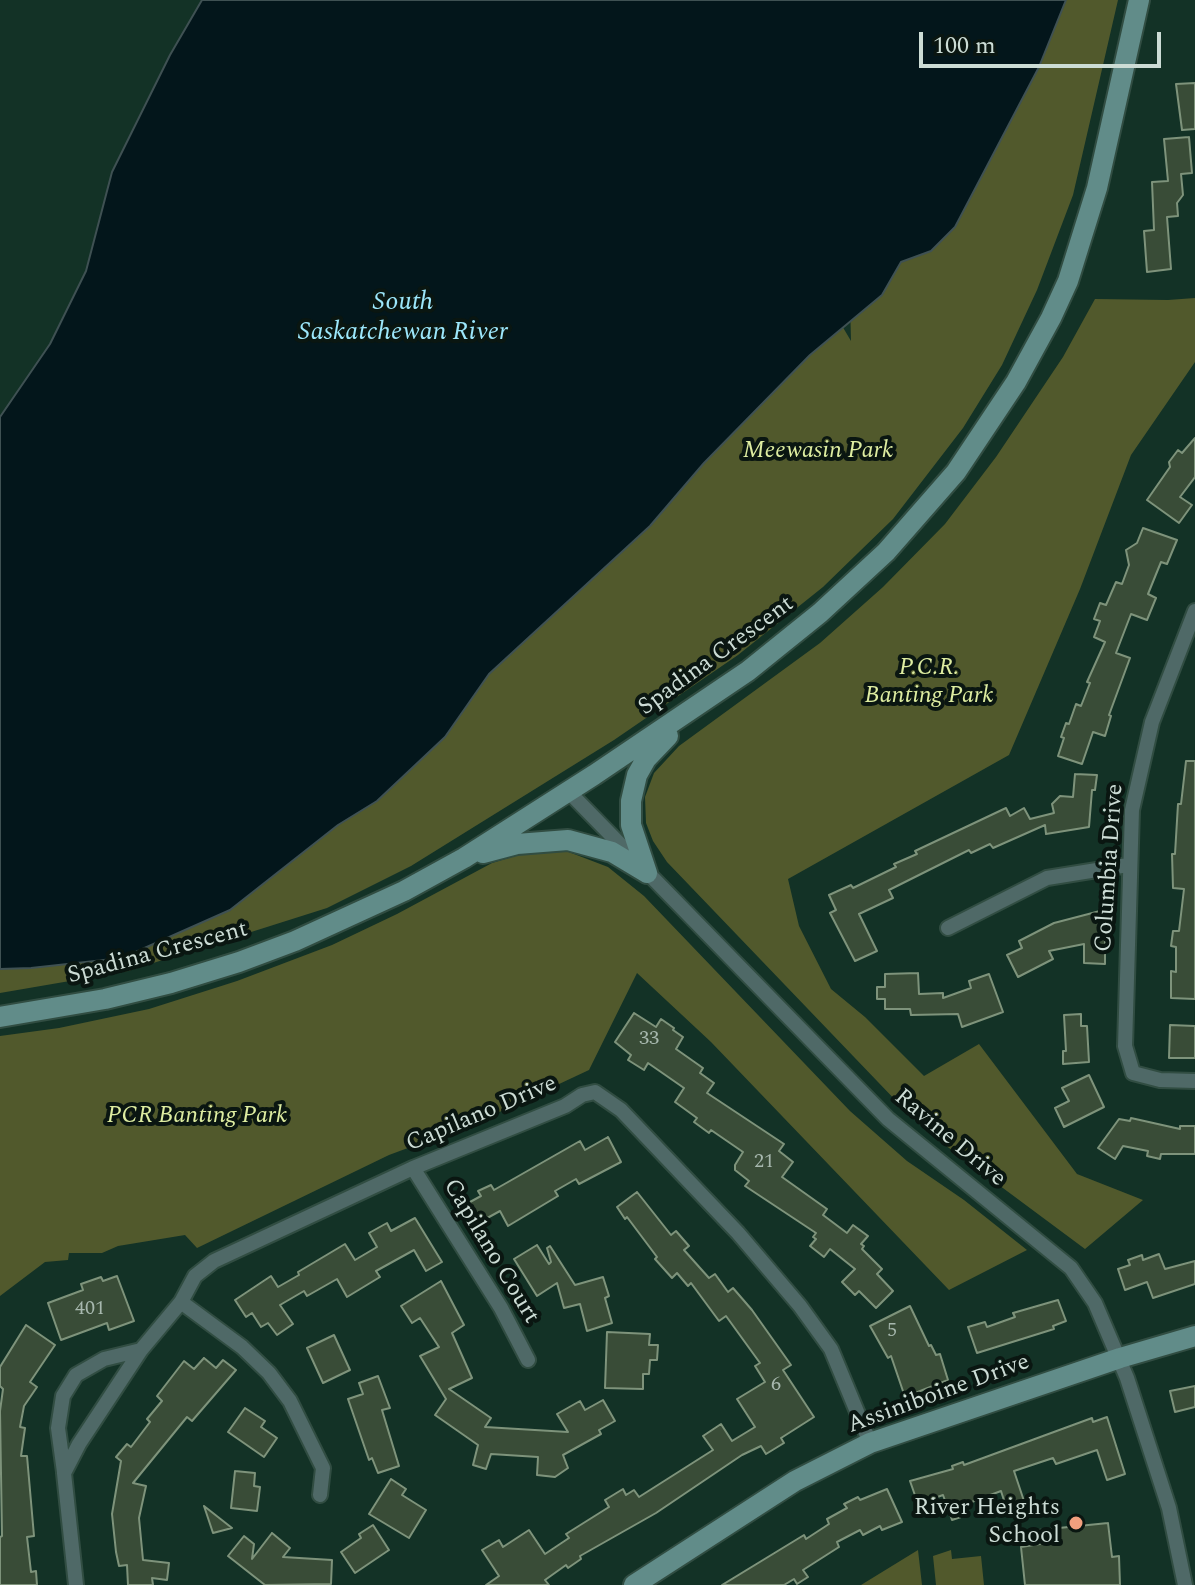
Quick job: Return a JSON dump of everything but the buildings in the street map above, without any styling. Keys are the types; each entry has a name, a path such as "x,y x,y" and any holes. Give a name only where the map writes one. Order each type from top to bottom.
{"street":[{"name":"Spadina Crescent","path":"0,1017 105,999 171,983 240,961 351,917 464,858 569,792 748,671 820,613 886,552 956,472 1016,382 1051,318 1072,269 1097,188 1139,0"},
{"name":"Columbia Drive","path":"1195,611 1152,722 1132,810 1125,1046 1133,1073 1160,1080 1195,1081"},
{"path":"647,873 631,825 633,787 646,759 695,708"},
{"name":"Ravine Drive","path":"569,792 888,1119 1071,1268 1095,1303 1120,1358 1169,1508 1185,1585"},
{"path":"464,858 517,844 568,840 612,852 647,873"},
{"path":"948,928 1047,878 1128,865"},
{"name":"Capilano Drive","path":"64,1473 79,1444 141,1350 181,1302 195,1276 214,1261 413,1168 595,1092 609,1100 738,1233 800,1306 831,1349 870,1443"},
{"name":"Capilano Court","path":"413,1168 501,1308 528,1360"},
{"path":"181,1302 242,1347 269,1373 290,1401 323,1468 320,1495"},
{"name":"Assiniboine Drive","path":"634,1585 795,1481 870,1443 1120,1358 1195,1336"},
{"path":"76,1585 58,1428 63,1396 76,1375 104,1359 141,1350"}],"green space":[{"name":"Meewasin Park","path":"1048,0 1118,0 1073,195 1037,290 1002,365 963,428 893,519 823,587 738,655 614,740 411,866 327,908 128,971 0,993 0,956 838,319 851,341 850,302"},
{"name":"P.C.R. Banting Park","path":"1195,298 1195,362 1131,455 1080,589 1009,755 788,879 799,926 831,989 865,1017 924,1076 979,1044 1077,1174 1143,1200 1085,1249 941,1142 901,1106 667,862 646,823 645,797 654,773 679,746 820,643 883,587 945,524 996,457 1063,357 1095,299"},
{"name":"PCR Banting Park","path":"561,849 608,867 644,896 850,1111 907,1161 964,1200 1027,1250 949,1290 711,1042 637,973 589,1070 478,1122 389,1155 197,1248 185,1235 118,1246 102,1253 69,1253 68,1260 45,1262 0,1296 0,1036 59,1028 149,1009 237,981 332,945 492,863 525,853"},
{"path":"918,1550 922,1585 861,1585"},
{"path":"951,1550 952,1559 981,1556 984,1585 936,1585 933,1556"}],"water":[{"name":"South Saskatchewan River","path":"202,0 1066,0 1039,67 955,227 931,251 901,262 882,295 810,355 704,463 650,526 489,674 445,737 377,801 338,825 230,910 122,958 0,969 0,417 50,344 86,271 112,172 170,55"}],"place":[{"name":"River Heights School","path":"1076,1523"}]}
